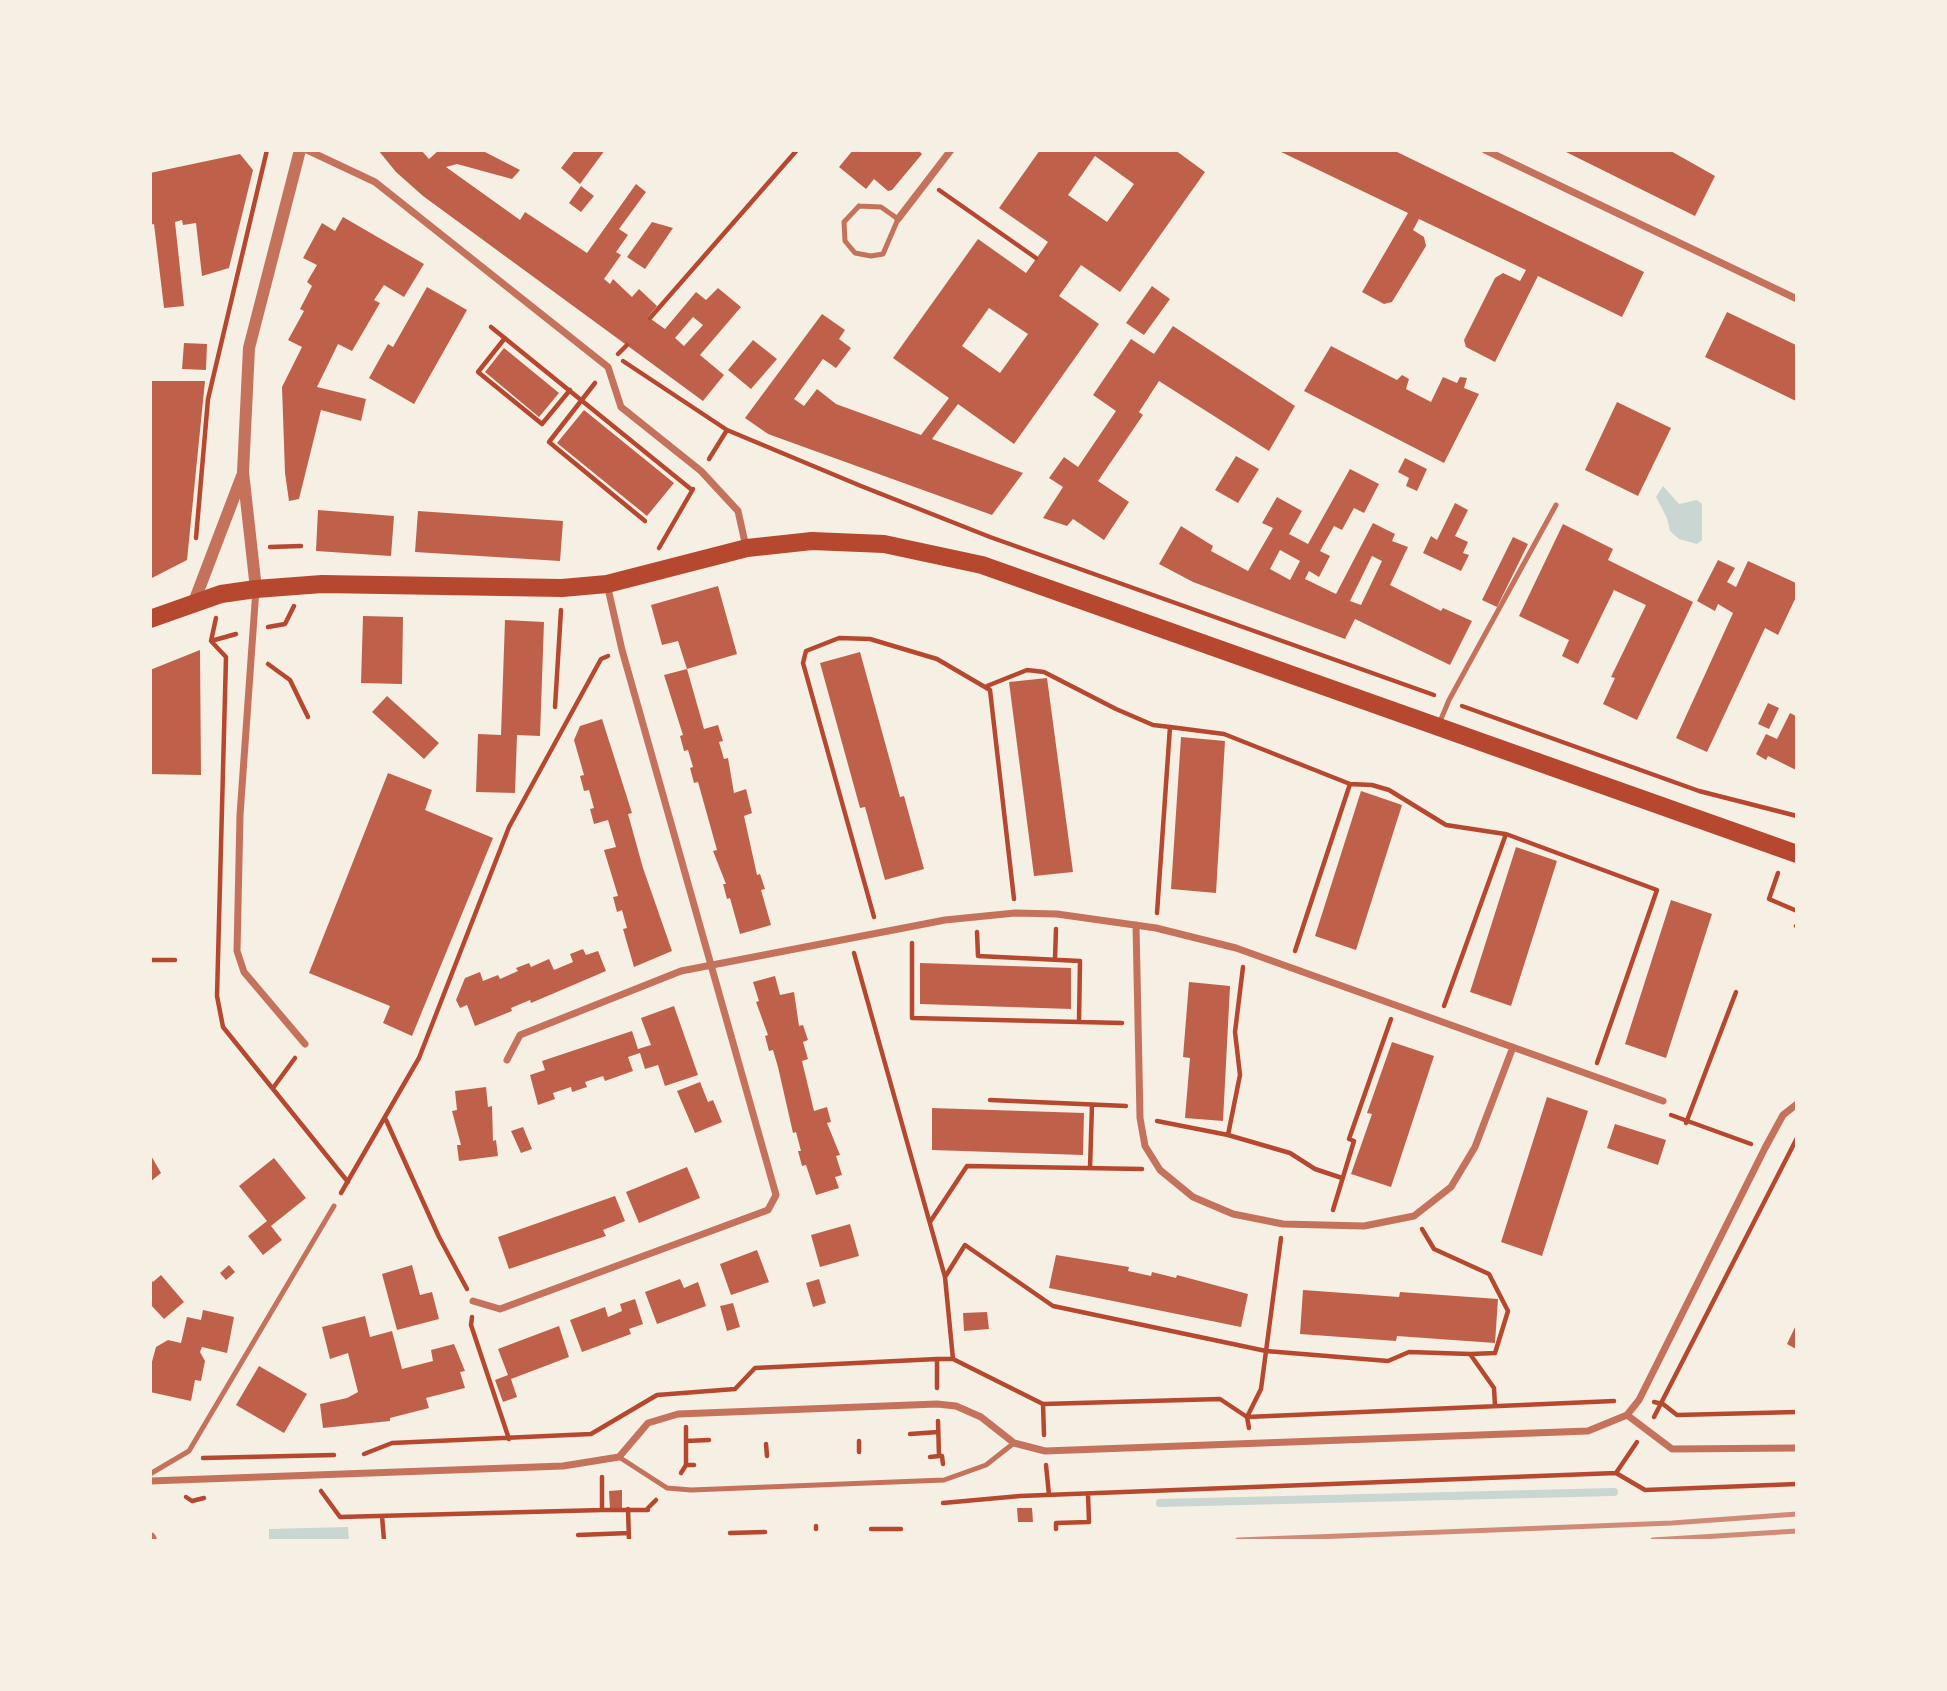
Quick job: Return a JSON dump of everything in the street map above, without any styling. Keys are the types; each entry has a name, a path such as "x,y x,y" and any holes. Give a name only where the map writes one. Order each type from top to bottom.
{"main road":[{"path":"150,619 194,601 256,589 322,584 562,588 607,584 747,548 812,541 884,544 982,565 1797,854"}],"street":[{"path":"300,150 248,348 243,472 256,589 240,815 237,951 244,972 306,1044"},
{"path":"307,150 375,182 608,367 621,407 702,471 738,511 747,548"},
{"path":"898,219 951,150"},
{"path":"1485,150 1797,299"},
{"path":"194,601 243,472"},
{"path":"473,1301 500,1309 768,1210 776,1195 622,650 607,584"},
{"path":"506,1060 520,1035 681,971 878,931 1015,913 1057,914 1156,928 1236,948 1663,1101"},
{"path":"1136,925 1140,1118 1145,1146 1160,1170 1193,1197 1233,1214 1283,1224 1364,1226 1414,1216 1451,1187 1475,1147 1513,1047"},
{"path":"150,1481 563,1466 619,1457 648,1423 678,1414 925,1404 956,1406 981,1417 1014,1443 1045,1451 1588,1431 1627,1415 1639,1400 1765,1148 1783,1115 1797,1104"},
{"path":"1627,1415 1672,1449 1797,1448"}],"lane":[{"path":"859,206 881,207 898,219 883,254 871,256 855,253 845,241 844,222 859,206"},
{"path":"1439,726 1448,701 1556,505"},
{"path":"150,1474 189,1451 334,1206"},
{"path":"619,1457 667,1488 691,1490 944,1480 986,1465 1014,1443"}],"path":[{"path":"202,545 195,542 208,399 267,150"},
{"path":"650,318 797,150"},
{"path":"956,202 1036,258"},
{"path":"491,327 692,490"},
{"path":"505,338 478,372 542,424 570,390"},
{"path":"626,345 616,356 727,430 990,537 1699,791 1797,816"},
{"path":"608,367 549,442 645,521"},
{"path":"649,556 659,549 727,430"},
{"path":"260,547 301,546"},
{"path":"555,707 562,588"},
{"path":"274,626 285,624 291,611"},
{"path":"211,640 213,632"},
{"path":"211,640 228,636"},
{"path":"878,931 803,663 806,651 839,638 870,639 937,659 990,690 1015,913"},
{"path":"211,640 226,657 217,996 223,1027 348,1182 419,1058 509,827 601,659 622,650"},
{"path":"274,666 290,680 308,717"},
{"path":"987,686 1027,670 1044,672 1153,725 1224,734 1350,784 1373,785 1388,790 1446,825 1506,834 1657,890 1593,1075"},
{"path":"1156,928 1170,727"},
{"path":"1290,967 1350,784"},
{"path":"1439,1020 1506,834"},
{"path":"1778,873 1769,899 1797,911"},
{"path":"1055,959 1057,914"},
{"path":"976,917 978,956 1080,961 1079,1022"},
{"path":"912,926 912,1018 1140,1024"},
{"path":"849,937 945,1277 953,1359"},
{"path":"150,960 175,960"},
{"path":"1228,1135 1240,1075 1235,1032 1244,962"},
{"path":"1686,1122 1736,992"},
{"path":"1329,1225 1354,1141 1349,1139 1396,1004"},
{"path":"273,1088 306,1044"},
{"path":"990,1100 1140,1107"},
{"path":"1663,1101 1673,1118 1765,1148"},
{"path":"1090,1168 1091,1104"},
{"path":"1140,1118 1228,1135 1290,1153 1315,1168 1342,1178"},
{"path":"386,1119 439,1237 473,1301 471,1325 509,1439"},
{"path":"1664,1404 1797,1138"},
{"path":"930,1222 967,1166 1160,1170"},
{"path":"945,1277 965,1245 1053,1306 1266,1351 1388,1361 1409,1352 1494,1353 1508,1311 1489,1274 1434,1249 1414,1216"},
{"path":"1247,1418 1261,1389 1283,1224"},
{"path":"1470,1354 1494,1388 1495,1406"},
{"path":"354,1454 368,1454 393,1443 591,1434 657,1395 735,1389 755,1368 953,1359 1043,1404 1220,1399 1247,1418 1639,1400 1664,1404 1677,1415 1797,1412"},
{"path":"1043,1404 1049,1495"},
{"path":"1616,1474 1646,1428"},
{"path":"910,1434 938,1432 939,1456 930,1457"},
{"path":"694,1465 686,1465 685,1441 709,1440"},
{"path":"859,1441 859,1452"},
{"path":"766,1444 767,1456"},
{"path":"189,1459 340,1455"},
{"path":"602,1510 601,1479 619,1457"},
{"path":"943,1503 1049,1495 1616,1474 1645,1490 1797,1484"},
{"path":"307,1491 320,1490 340,1517 648,1510"},
{"path":"1056,1529 1056,1523 1089,1522 1088,1494"},
{"path":"192,1501 207,1497"},
{"path":"628,1509 629,1541"},
{"path":"382,1516 384,1541"},
{"path":"871,1530 901,1529"},
{"path":"730,1533 765,1532"},
{"path":"578,1535 629,1533"}],"shaded area":[{"path":"1663,486 1679,504 1697,500 1702,504 1702,540 1697,544 1679,539 1670,531 1667,518 1656,497"},
{"path":"348,1527 349,1540 269,1540 269,1529"}],"building":[{"path":"378,150 421,150 429,159 439,150 489,150 485,152 520,170 512,179 457,164 446,167 520,220 525,212 587,253 636,184 646,192 619,229 628,235 616,252 621,255 604,279 610,284 613,279 632,297 639,289 657,306 648,317 665,329 696,292 706,300 718,288 741,307 700,355 724,375 703,401 423,196 396,172","holes":["693,317 703,325 684,346 675,338"]},
{"path":"575,150 605,150 580,184 561,168"},
{"path":"853,150 918,150 922,154 892,190 888,191 874,179 866,189 839,167"},
{"path":"1040,150 1175,150 1205,172 1120,292 1081,265 1059,296 1099,324 1014,444 958,404 932,439 1023,473 992,515 768,434 745,418 822,314 845,330 839,339 851,348 836,368 823,359 794,399 804,406 817,389 836,404 921,435 949,398 893,358 978,239 1026,273 1048,242 999,208","holes":["1095,156 1134,184 1107,222 1068,195","989,308 1028,334 1000,373 962,346"]},
{"path":"1277,150 1393,150 1644,272 1622,317 1538,276 1495,362 1466,347 1464,340 1495,278 1503,273 1520,281 1526,270 1419,219 1413,230 1424,237 1426,246 1392,302 1384,304 1362,292 1408,213"},
{"path":"1562,150 1669,150 1715,176 1695,216"},
{"path":"240,154 253,170 229,268 202,276 196,223 183,225 182,220 175,222 184,306 164,308 154,224 150,225 150,173"},
{"path":"581,186 594,196 581,212 569,203"},
{"path":"343,217 424,264 404,297 384,285 374,300 380,303 352,351 338,344 317,387 366,399 361,421 321,410 299,499 289,501 285,473 282,387 302,347 288,340 304,311 300,309 312,286 307,282 317,265 303,258 322,223 335,231"},
{"path":"652,222 673,228 645,269 627,257"},
{"path":"1152,286 1170,299 1144,335 1126,323"},
{"path":"427,287 467,310 414,404 369,378 388,344 393,347"},
{"path":"1727,312 1796,345 1796,401 1705,357"},
{"path":"1173,326 1295,406 1269,451 1159,381 1139,412 1143,415 1098,481 1129,502 1104,540 1073,519 1067,526 1043,518 1063,487 1049,478 1064,457 1078,467 1116,411 1093,395 1131,339 1154,354"},
{"path":"753,340 777,359 751,389 728,370"},
{"path":"184,343 207,344 206,370 182,369"},
{"path":"1331,346 1397,380 1402,375 1409,379 1406,389 1431,402 1443,377 1457,383 1460,377 1467,378 1464,388 1479,394 1444,463 1304,391"},
{"path":"504,348 559,393 539,417 485,372"},
{"path":"150,381 205,381 187,560 150,579"},
{"path":"1617,402 1671,428 1638,496 1585,470"},
{"path":"584,410 674,483 647,516 557,443"},
{"path":"1236,456 1259,469 1238,503 1215,490"},
{"path":"1405,458 1427,469 1417,491 1406,486 1409,478 1398,472"},
{"path":"1350,469 1379,484 1364,513 1354,508 1342,530 1334,526 1320,551 1330,556 1319,577 1309,571 1305,579 1336,594 1373,523 1395,534 1392,541 1408,547 1390,585 1441,611 1443,608 1472,621 1450,665 1355,619 1345,639 1193,582 1159,564 1181,526 1213,546 1211,551 1248,571 1273,528 1262,523 1277,497 1302,511 1289,534 1308,544","holes":["1280,550 1300,561 1290,580 1270,569","1372,556 1382,561 1361,605 1350,601"]},
{"path":"1455,503 1468,510 1455,536 1468,542 1463,553 1469,555 1461,571 1423,553 1431,536 1437,540"},
{"path":"318,510 394,516 391,556 316,551"},
{"path":"418,511 563,521 560,561 415,552"},
{"path":"1563,524 1613,549 1608,560 1693,602 1637,720 1603,704 1615,678 1611,677 1646,605 1614,590 1578,664 1562,656 1569,640 1519,616"},
{"path":"1513,537 1528,544 1497,607 1482,600"},
{"path":"1718,560 1735,568 1727,582 1736,587 1748,561 1796,583 1796,597 1778,635 1765,628 1707,752 1676,738 1733,613 1718,604 1715,611 1697,601"},
{"path":"718,586 737,654 687,669 678,641 662,645 651,605"},
{"path":"363,616 403,617 402,684 361,683"},
{"path":"505,620 544,622 540,736 517,735 515,793 476,792 478,734 501,735"},
{"path":"200,650 201,775 150,774 150,670"},
{"path":"860,652 900,797 904,796 924,869 885,880 865,807 860,808 820,663"},
{"path":"687,669 704,729 718,725 723,741 719,742 724,759 728,758 734,793 746,789 752,813 744,816 757,875 760,874 765,889 761,890 771,925 740,934 730,898 727,899 723,884 726,884 713,851 717,850 698,782 694,783 690,768 693,767 688,750 684,751 680,736 683,735 664,675"},
{"path":"1047,678 1073,872 1034,876 1009,682"},
{"path":"387,696 439,743 424,759 372,712"},
{"path":"1768,703 1779,708 1769,729 1758,724"},
{"path":"1790,713 1796,716 1796,770 1768,756 1766,760 1756,754 1766,734 1777,739"},
{"path":"602,719 632,813 628,814 643,868 672,951 634,967 623,929 627,928 622,910 617,912 613,897 618,896 604,850 616,847 608,820 594,824 590,809 594,808 589,790 584,791 580,776 584,775 574,740 580,726"},
{"path":"1181,737 1225,741 1216,893 1171,889"},
{"path":"388,773 432,790 425,810 493,838 412,1036 383,1023 390,1006 309,973"},
{"path":"1361,791 1402,805 1356,950 1315,936"},
{"path":"1516,847 1557,861 1511,1006 1470,992"},
{"path":"1671,900 1712,914 1666,1058 1625,1044"},
{"path":"583,949 586,955 598,951 606,971 531,1003 530,1000 511,1008 512,1011 475,1026 467,1005 460,1008 456,1000 465,978 480,972 483,981 498,975 500,979 518,971 516,968 529,963 531,967 549,959 554,970 573,962 570,954"},
{"path":"920,963 1071,968 1071,1009 920,1004"},
{"path":"775,976 780,995 794,992 799,1026 803,1025 808,1040 803,1042 808,1059 802,1061 814,1111 827,1107 831,1122 827,1123 840,1155 836,1156 842,1175 835,1177 839,1188 816,1195 806,1165 802,1166 798,1151 801,1151 796,1132 793,1133 778,1067 773,1050 769,1051 765,1036 768,1035 756,1002 759,1001 753,982"},
{"path":"1189,982 1230,986 1223,1121 1185,1118 1190,1058 1183,1057"},
{"path":"674,1006 698,1075 665,1086 658,1065 645,1069 640,1053 628,1057 633,1071 605,1081 603,1076 585,1082 587,1087 572,1092 571,1087 553,1093 555,1099 538,1105 530,1075 545,1070 542,1061 632,1031 638,1049 651,1045 641,1018"},
{"path":"1392,1042 1434,1056 1391,1187 1351,1174 1372,1114 1367,1113"},
{"path":"700,1082 708,1102 713,1100 722,1122 695,1133 677,1091"},
{"path":"486,1087 488,1107 492,1106 493,1141 496,1140 498,1156 459,1161 457,1145 461,1145 452,1111 457,1110 455,1091"},
{"path":"1547,1097 1588,1111 1542,1256 1501,1242"},
{"path":"932,1108 1084,1113 1083,1155 932,1150"},
{"path":"1615,1124 1666,1140 1658,1165 1607,1148"},
{"path":"523,1127 532,1149 521,1153 511,1131"},
{"path":"150,1154 161,1173 150,1182"},
{"path":"274,1158 306,1198 271,1226 282,1240 263,1255 248,1236 267,1221 239,1186"},
{"path":"687,1167 700,1198 639,1223 626,1192"},
{"path":"615,1196 625,1221 603,1230 606,1236 509,1269 498,1237"},
{"path":"850,1224 859,1256 820,1267 811,1235"},
{"path":"757,1250 769,1282 731,1295 720,1264"},
{"path":"1056,1255 1129,1267 1128,1271 1151,1276 1152,1272 1176,1278 1177,1275 1248,1294 1241,1327 1049,1288"},
{"path":"229,1265 235,1272 226,1280 220,1273"},
{"path":"412,1265 420,1295 432,1292 439,1319 397,1330 382,1274"},
{"path":"161,1275 184,1302 164,1319 150,1304 150,1279 153,1282"},
{"path":"680,1279 684,1288 698,1282 706,1306 657,1324 645,1292"},
{"path":"819,1279 826,1303 813,1307 806,1283"},
{"path":"1303,1290 1399,1297 1400,1292 1498,1299 1495,1343 1397,1336 1396,1341 1300,1334"},
{"path":"635,1299 643,1324 629,1329 631,1334 582,1352 570,1320 605,1307 608,1317 622,1311 620,1304"},
{"path":"733,1303 740,1327 727,1331 720,1306"},
{"path":"203,1310 234,1317 227,1353 202,1347 200,1352 205,1361 201,1381 195,1380 191,1401 150,1392 150,1369 156,1347 168,1340 181,1343 187,1317 201,1320"},
{"path":"987,1312 989,1329 964,1331 963,1313"},
{"path":"365,1316 370,1337 392,1331 402,1369 433,1361 431,1350 454,1344 465,1371 460,1372 465,1388 426,1398 429,1408 390,1418 390,1421 323,1428 320,1404 347,1398 358,1392 348,1353 330,1359 322,1327"},
{"path":"1796,1325 1796,1349 1787,1344"},
{"path":"559,1326 569,1357 511,1379 517,1397 503,1402 495,1380 508,1375 498,1349"},
{"path":"259,1366 307,1394 284,1433 236,1405"},
{"path":"622,1490 622,1509 610,1509 609,1491"},
{"path":"1017,1508 1032,1508 1033,1522 1018,1522"}],"waterway":[{"path":"1160,1503 1614,1492"}],"railway":[{"path":"1238,1540 1672,1523 1797,1514"},
{"path":"1653,1540 1797,1531"}]}
